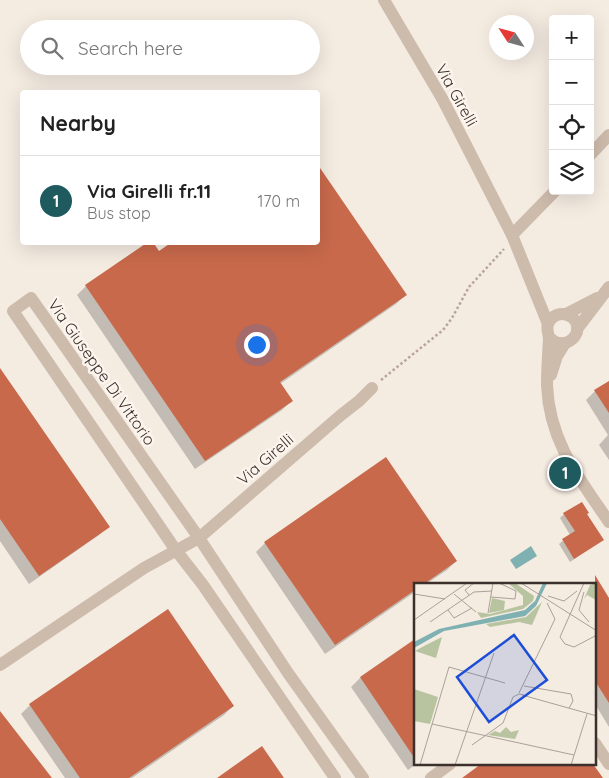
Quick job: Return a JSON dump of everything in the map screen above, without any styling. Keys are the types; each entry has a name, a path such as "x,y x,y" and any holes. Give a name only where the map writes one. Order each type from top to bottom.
{"street":[{"name":"Via Girelli","path":"384,0 443,100 512,235 548,324 547,330 550,337 547,351 549,407 560,443 571,468 609,522"},
{"path":"594,150 609,135"},
{"path":"512,235 551,195"},
{"name":"Via Girelli","path":"548,386 557,356 565,344 576,334 577,329 605,291"},
{"path":"566,314 605,291"},
{"name":"Via Giuseppe Di Vittorio","path":"335,778 12,312 31,298 199,538 288,673 363,778"},
{"path":"548,324 558,314 566,314 576,322 577,329"},
{"path":"550,337 558,343 565,344"},
{"name":"Via Girelli","path":"0,665 144,568 175,549 199,538 372,388"},
{"path":"596,744 609,764"},
{"path":"431,778 447,766"}],"path":[{"path":"372,388 443,330 469,287 505,249 512,235"}],"water":[{"path":"531,546 537,556 516,569 510,560"}],"building":[{"path":"320,168 407,295 280,382 293,401 205,461 85,285 144,245 155,245 159,251 168,245 320,245"},
{"path":"0,368 110,527 39,576 0,519"},
{"path":"609,381 609,413 594,390"},
{"path":"386,457 457,561 425,583 414,583 414,591 335,645 264,542"},
{"path":"582,502 589,513 587,514 604,540 574,559 562,539 575,531 563,513"},
{"path":"595,575 609,598 609,703 596,683"},
{"path":"168,609 234,706 129,778 80,778 29,704"},
{"path":"414,640 414,758 360,677"},
{"path":"0,711 52,778 0,778"},
{"path":"262,746 284,778 217,778"},
{"path":"478,766 594,766 603,778 462,778"}],"place":[{"name":"Via Girelli fr.11","path":"565,473"}]}
